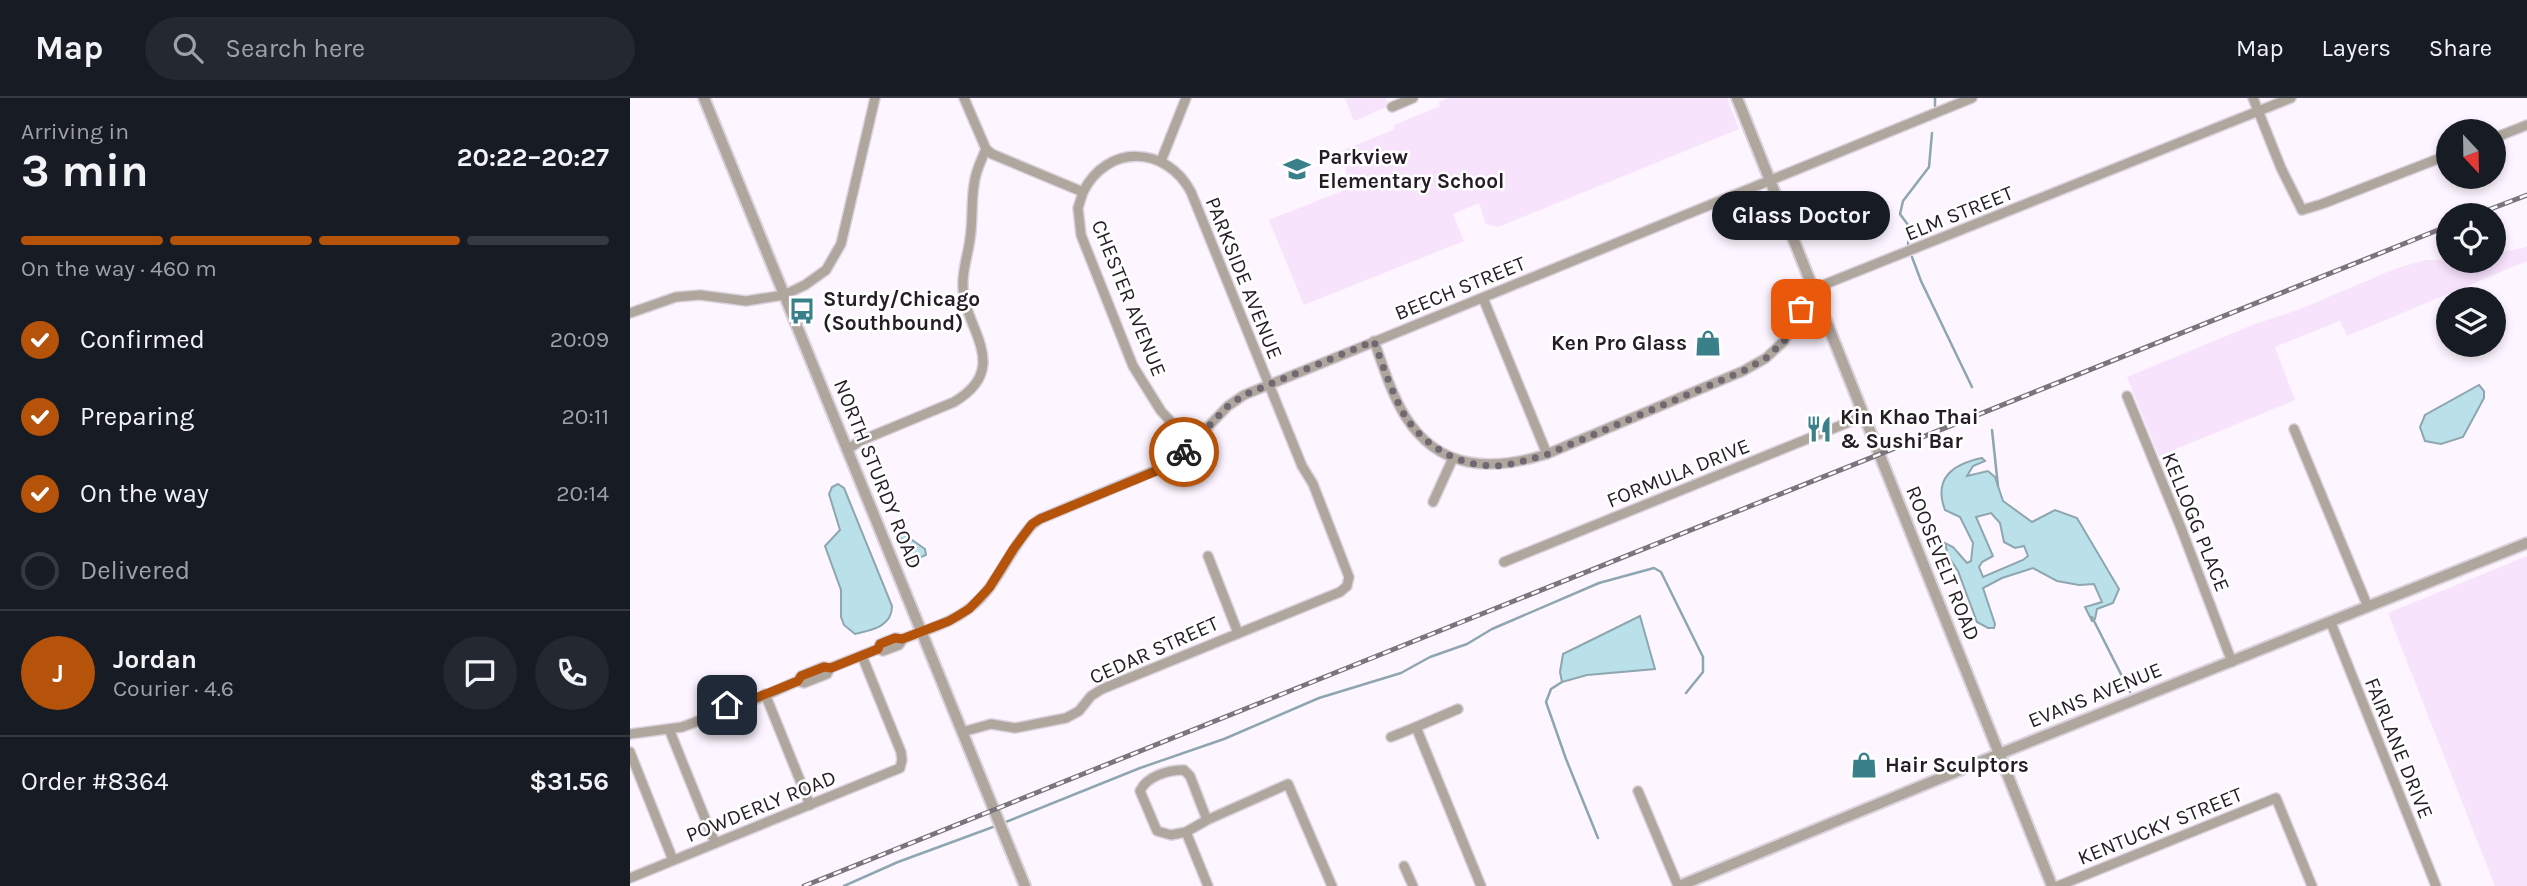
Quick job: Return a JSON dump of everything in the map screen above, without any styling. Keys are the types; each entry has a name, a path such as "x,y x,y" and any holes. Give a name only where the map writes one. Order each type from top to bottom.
{"street":[{"name":"NORTH STURDY ROAD","path":"704,98 1025,886"},
{"path":"630,313 676,297 700,295 746,301 784,295 816,279 838,252 875,98"},
{"path":"967,99 986,149 999,158 1083,192 1095,173 1116,160 1139,157 1161,161 1186,98"},
{"path":"1392,107 1413,98"},
{"name":"ROOSEVELT ROAD","path":"1737,98 2052,886"},
{"name":"BEECH STREET","path":"630,734 669,729 701,720 709,721 730,713 736,706 798,681 801,676 810,672 824,667 831,668 878,649 883,651 899,645 902,639 949,621 974,605 989,588 1026,531 1040,519 1166,467 1179,458 1228,406 1244,395 1972,98"},
{"path":"2253,98 2281,168 2302,209 2322,204 2436,160"},
{"name":"ELM STREET","path":"1813,289 2291,98"},
{"path":"2506,133 2527,125"},
{"path":"847,450 860,441 954,402 968,392 978,379 982,343 962,287 971,237 974,183 986,149"},
{"name":"PARKSIDE AVENUE","path":"1161,161 1181,177 1191,192 1301,466 1313,484 1348,572"},
{"name":"CHESTER AVENUE","path":"1083,192 1078,208 1081,235 1133,366 1161,411 1192,443"},
{"path":"1374,341 1400,406 1411,424 1426,440 1453,458 1493,466 1548,454 1743,371 1766,358 1784,341 1813,289"},
{"path":"1483,298 1548,454"},
{"name":"KELLOGG PLACE","path":"2127,396 2232,662"},
{"name":"FORMULA DRIVE","path":"1504,562 1864,416"},
{"path":"2294,429 2368,607"},
{"path":"1433,502 1453,458"},
{"name":"EVANS AVENUE","path":"1679,886 1999,754 2527,544"},
{"path":"1208,556 1238,633"},
{"name":"CEDAR STREET","path":"962,732 990,724 1015,728 1071,717 1091,696 1102,689 1340,592 1349,582 1348,572"},
{"name":"FAIRLANE DRIVE","path":"2330,623 2436,886"},
{"name":"POWDERLY ROAD","path":"630,878 898,770 902,764 901,752 862,656"},
{"path":"765,694 810,806"},
{"path":"1391,737 1458,709"},
{"path":"1416,727 1481,886"},
{"path":"669,729 715,843"},
{"path":"630,752 673,860"},
{"path":"1207,820 1190,776 1184,771 1159,775 1144,783 1140,791 1157,831 1171,835 1186,832 1288,784 1332,886"},
{"path":"1638,791 1679,886"},
{"name":"KENTUCKY STREET","path":"2058,886 2276,798 2312,886"},
{"path":"1186,832 1208,886"},
{"path":"1404,866 1413,886"}],"shaded area":[{"path":"1345,98 1386,98 1389,106 1354,121"},
{"path":"1448,98 1727,98 1739,129 1498,227 1486,224 1479,203 1453,214 1464,241 1304,305 1269,220 1352,187 1339,152 1395,129 1394,125 1440,106 1439,102"},
{"path":"2527,247 2527,261 2506,270 2506,251"},
{"path":"2426,260 2436,260 2436,273 2498,273 2465,287 2436,287 2436,299 2347,336 2340,321 2275,347 2295,400 2159,456 2127,377 2397,268"},
{"path":"2527,556 2527,886 2495,886 2388,613"}],"water":[{"path":"2479,385 2484,391 2484,398 2463,437 2441,444 2425,441 2420,427 2425,415"},
{"path":"1982,458 1985,461 1973,466 1967,476 1988,471 1995,477 2003,501 2032,522 2055,510 2077,518 2119,589 2113,603 2097,609 2095,619 2092,621 2085,607 2102,602 2094,584 2079,585 2057,581 2033,568 2002,578 1983,588 1995,624 1994,628 1988,628 1977,622 1958,571 1948,556 1945,543 1953,547 1967,563 1971,561 1973,543 1960,517 1945,510 1942,499 1942,489 1948,474 1962,464","holes":["1991,513 2000,523 2004,542 2015,548 2024,546 2028,556 1983,577 1979,567 1993,556 1976,517"]},
{"path":"838,484 844,488 892,606 885,623 855,634 844,625 841,617 841,590 825,546 840,530 829,494 832,487"},
{"path":"902,533 925,549 926,555 910,562 899,534"},
{"path":"1640,616 1655,669 1587,675 1562,682 1560,672 1563,654"}],"waterway":[{"path":"1935,98 1935,106"},
{"path":"1908,244 1911,229 1900,214 1903,201 1929,167 1932,133"},
{"path":"1912,257 1972,387"},
{"path":"1992,430 1998,486"},
{"path":"1006,822 1140,768 1224,739 1319,698 1401,673 1430,657 1467,644 1492,629 1599,583 1654,568 1661,572 1703,657 1703,672 1686,693"},
{"path":"2092,617 2130,692"},
{"path":"1562,682 1551,689 1546,702 1598,838"},
{"path":"844,886 898,862 993,827"}],"railway":[{"path":"2506,203 2527,195"},
{"path":"804,886 2436,231"}],"way so far":[{"path":"1184,452 1228,406 1244,395 1374,341 1405,415 1426,440 1453,458 1472,463 1493,466 1521,462 1548,454 1743,371 1766,358 1784,341 1801,309"}],"place":[{"name":"Parkview Elementary School","path":"1297,169"},
{"name":"Glass Doctor","path":"1801,309"},
{"name":"Sturdy/Chicago (Southbound)","path":"802,311"},
{"name":"Ken Pro Glass","path":"1708,343"},
{"name":"Kin Khao Thai & Sushi Bar","path":"1819,429"},
{"name":"Hair Sculptors","path":"1864,765"}],"route":[{"path":"727,705 736,706 798,681 801,676 824,667 831,668 878,649 880,644 895,638 902,639 949,621 978,601 1032,524 1166,467 1184,452"}]}
